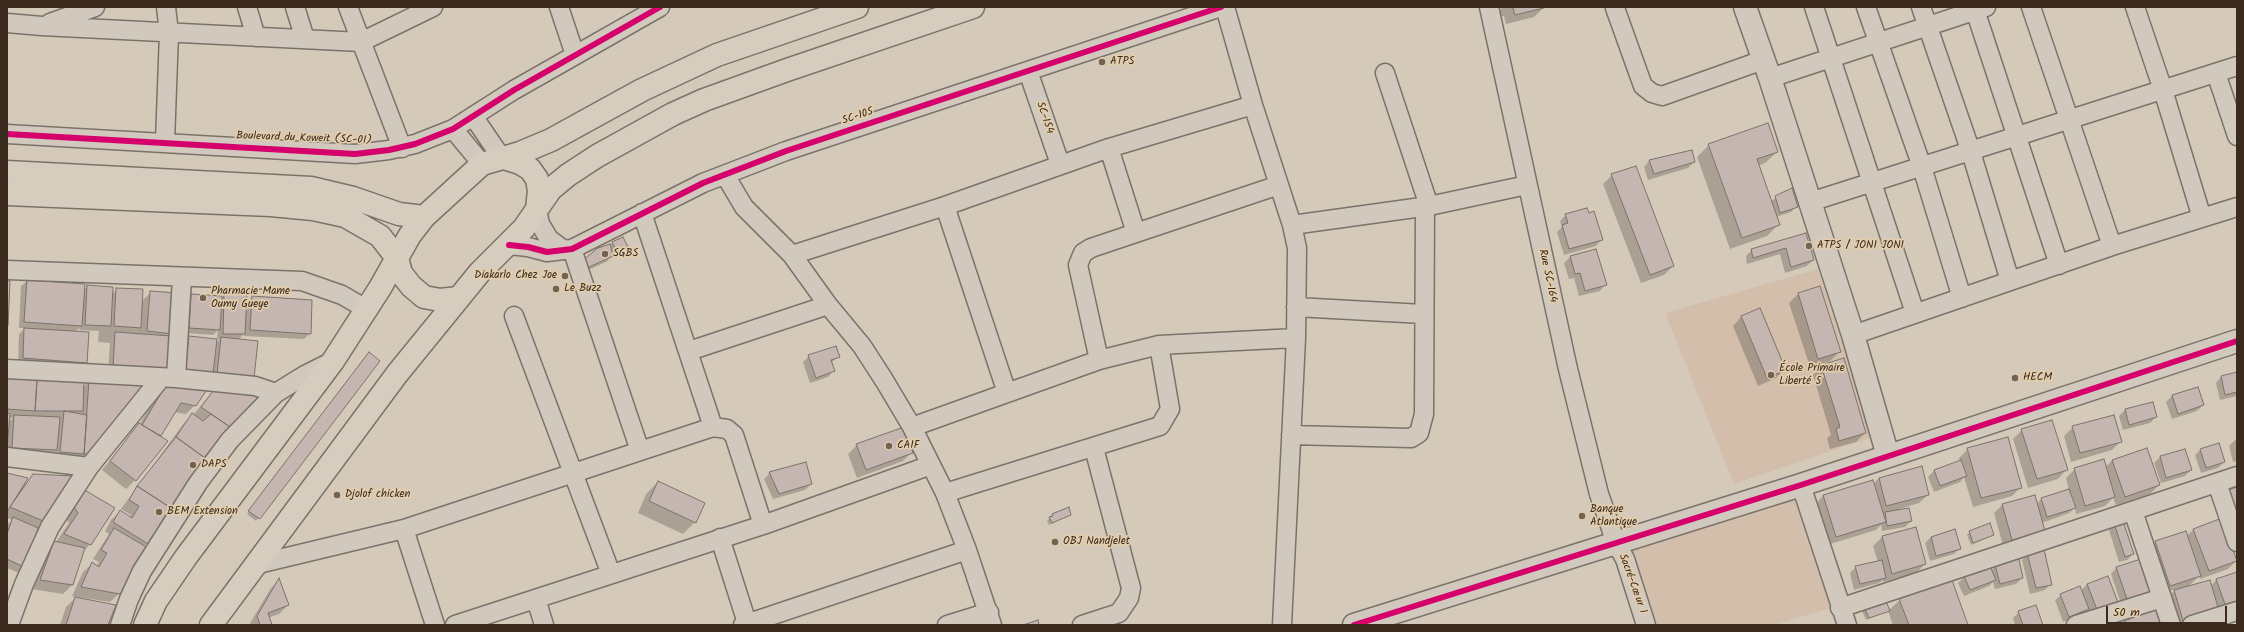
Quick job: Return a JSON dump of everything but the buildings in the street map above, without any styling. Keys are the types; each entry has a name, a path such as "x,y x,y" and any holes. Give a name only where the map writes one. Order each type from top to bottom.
{"main road":[{"path":"145,625 156,601 186,557 333,361 410,235 424,217 491,160 520,153 551,140 648,87 717,55 857,7"},
{"path":"212,625 258,564 364,416 458,298 480,272 509,245 551,190 574,171 597,156 680,112 787,70 973,7"},
{"path":"491,160 530,168 537,180 539,191 537,209"},
{"path":"7,172 311,188 353,198 399,214 424,217"},
{"path":"7,194 313,209 345,216 365,226 380,236 397,258 401,273 411,286 424,297 440,300 458,298"}],"street":[{"path":"42,26 95,7"},
{"path":"165,142 169,33 166,7"},
{"path":"247,7 256,37"},
{"path":"295,7 305,39"},
{"path":"348,7 402,148"},
{"path":"7,23 169,33 361,42 433,7"},
{"path":"559,7 575,55"},
{"name":"Boulevard du Koweit (SC-01)","path":"7,134 355,154 402,148 453,129 575,55 660,7"},
{"name":"SC-105","path":"509,245 528,247 548,252 568,250 703,183 786,151 1221,7"},
{"path":"1225,7 1253,105 1292,225 1298,257 1296,338 1282,625"},
{"name":"Rue SC-164","path":"1488,7 1568,369 1599,494 1616,543"},
{"path":"1745,7 1767,69 1853,335 1888,456"},
{"path":"1814,7 1915,313"},
{"path":"1866,7 1922,167 1962,298"},
{"path":"1920,7 1971,152 2010,281"},
{"path":"2031,7 2112,246"},
{"path":"2135,7 2163,90 2202,218"},
{"path":"1615,8 1643,86 1652,93 1662,96 1767,69 1830,58 1879,43 1979,8 2016,138 2059,265"},
{"path":"1810,202 2016,138 2069,119 2216,74 2237,66"},
{"name":"SC-154","path":"1028,71 1060,164"},
{"path":"1291,435 1411,438 1419,433 1424,414 1423,314 1427,206 1385,73"},
{"path":"2216,74 2237,136"},
{"path":"792,255 945,206 1060,164 1109,148 1253,105"},
{"path":"473,116 491,160"},
{"path":"453,129 491,160"},
{"path":"1109,148 1136,233"},
{"path":"725,174 744,207 792,255 828,305 862,346 912,427 931,465 967,550 990,618 947,625"},
{"path":"1099,360 1078,266 1079,259 1083,253 1091,248 1280,185"},
{"path":"1292,225 1427,206 1527,185"},
{"path":"945,206 1007,393"},
{"path":"1853,335 2112,246 2237,207"},
{"path":"537,209 540,224 549,239 568,250 640,451"},
{"path":"642,213 713,427"},
{"path":"7,270 182,278 302,281 342,295 366,309"},
{"path":"9,625 24,584 50,527 89,467 169,378 182,278"},
{"path":"689,351 828,305"},
{"path":"1296,307 1423,314"},
{"path":"514,316 611,574"},
{"path":"912,427 1099,360 1159,345 1296,338"},
{"path":"1354,625 1801,485 2237,341"},
{"path":"944,493 1066,454 1094,448 1150,431 1160,426 1170,409 1159,345"},
{"path":"120,625 129,599 142,571 198,483 230,440 276,393 305,375 333,361"},
{"path":"7,369 169,378 255,386 276,393"},
{"path":"258,564 404,529 713,427 727,429 734,435 763,525"},
{"path":"1082,625 1119,613 1129,598 1130,588 1094,448"},
{"path":"7,457 89,467"},
{"path":"455,625 763,525 931,465"},
{"path":"1840,608 2237,476"},
{"path":"2217,483 2237,542"},
{"path":"1801,485 1840,608 1847,625"},
{"path":"2133,511 2171,625"},
{"path":"404,529 435,625"},
{"path":"720,538 745,624 967,550"},
{"name":"Sacré-Cœur 1","path":"1616,543 1625,559 1646,625"},
{"path":"2076,625 2162,598"},
{"path":"536,599 544,625"},
{"path":"2192,625 2237,611"}],"shaded area":[{"name":"École Primaire Liberté 5","path":"1818,269 1873,437 1734,484 1665,313"},
{"path":"1799,495 1834,607 1774,625 1651,625 1627,547"}],"cycle path":[{"path":"7,134 355,154 389,150 415,144 453,129 514,90 660,7"},
{"path":"509,245 528,247 547,252 572,249 703,183 786,151 1221,7"},
{"path":"1354,625 1801,485 2237,341"}],"place":[{"name":"ATPS","path":"1102,62"},
{"name":"ATPS / JONI JONI","path":"1809,246"},
{"name":"SGBS","path":"605,254"},
{"name":"Diakarlo Chez Joe","path":"565,276"},
{"name":"Le Buzz","path":"556,289"},
{"name":"Pharmacie Mame Oumy Gueye","path":"203,298"},
{"name":"École Primaire Liberté 5","path":"1771,375"},
{"name":"HECM","path":"2015,378"},
{"name":"CAIF","path":"889,446"},
{"name":"DAPS","path":"193,465"},
{"name":"Djolof chicken","path":"337,495"},
{"name":"BEM Extension","path":"159,512"},
{"name":"Banque Atlantique","path":"1582,516"},
{"name":"OBJ Nandjelet","path":"1055,542"}]}
